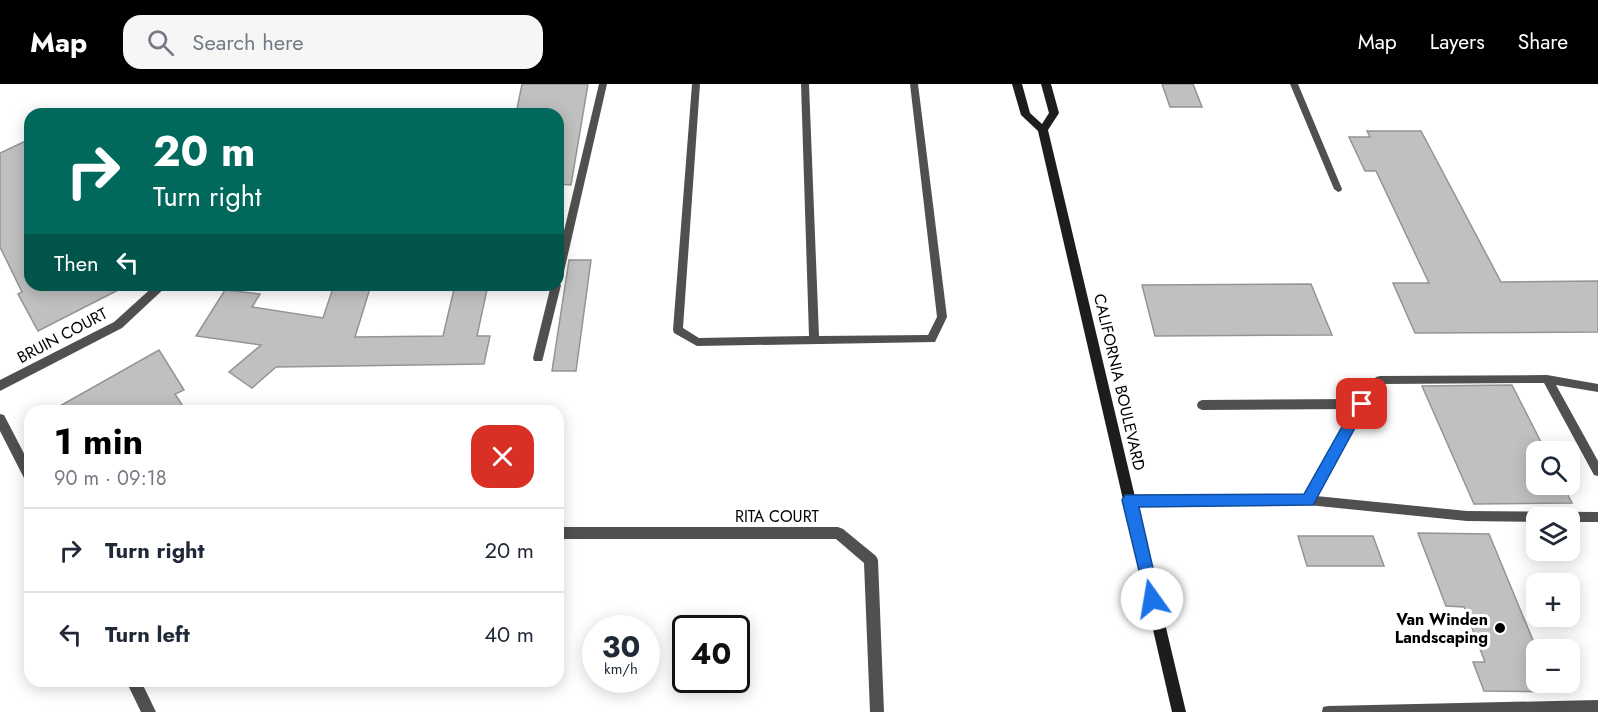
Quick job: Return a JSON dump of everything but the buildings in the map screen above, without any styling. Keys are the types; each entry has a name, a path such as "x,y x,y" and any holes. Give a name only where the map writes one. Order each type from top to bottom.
{"street":[{"name":"CALIFORNIA BOULEVARD","path":"1017,84 1026,115 1043,130 1179,712"},
{"path":"1043,130 1054,113 1047,84"},
{"name":"BRUIN COURT","path":"0,386 118,325 155,291"},
{"path":"0,419 24,466"},
{"name":"RITA COURT","path":"564,533 838,533 871,560 877,712"},
{"path":"136,687 149,712"}],"lane":[{"path":"564,250 603,84"},
{"path":"696,84 678,330 698,342 931,339 942,317 914,84"},
{"path":"806,84 814,341"},
{"path":"1294,84 1338,189"},
{"path":"538,358 555,291"},
{"path":"1308,500 1362,404 1380,381 1547,379 1598,388"},
{"path":"1547,379 1598,471"},
{"path":"1202,405 1362,404"},
{"path":"1130,500 1308,500 1467,516 1598,517"},
{"path":"1328,712 1598,705"}],"place":[{"name":"Van Winden Landscaping","path":"1500,628"}],"route":[{"path":"1152,599 1130,500 1308,500 1362,404"}]}
